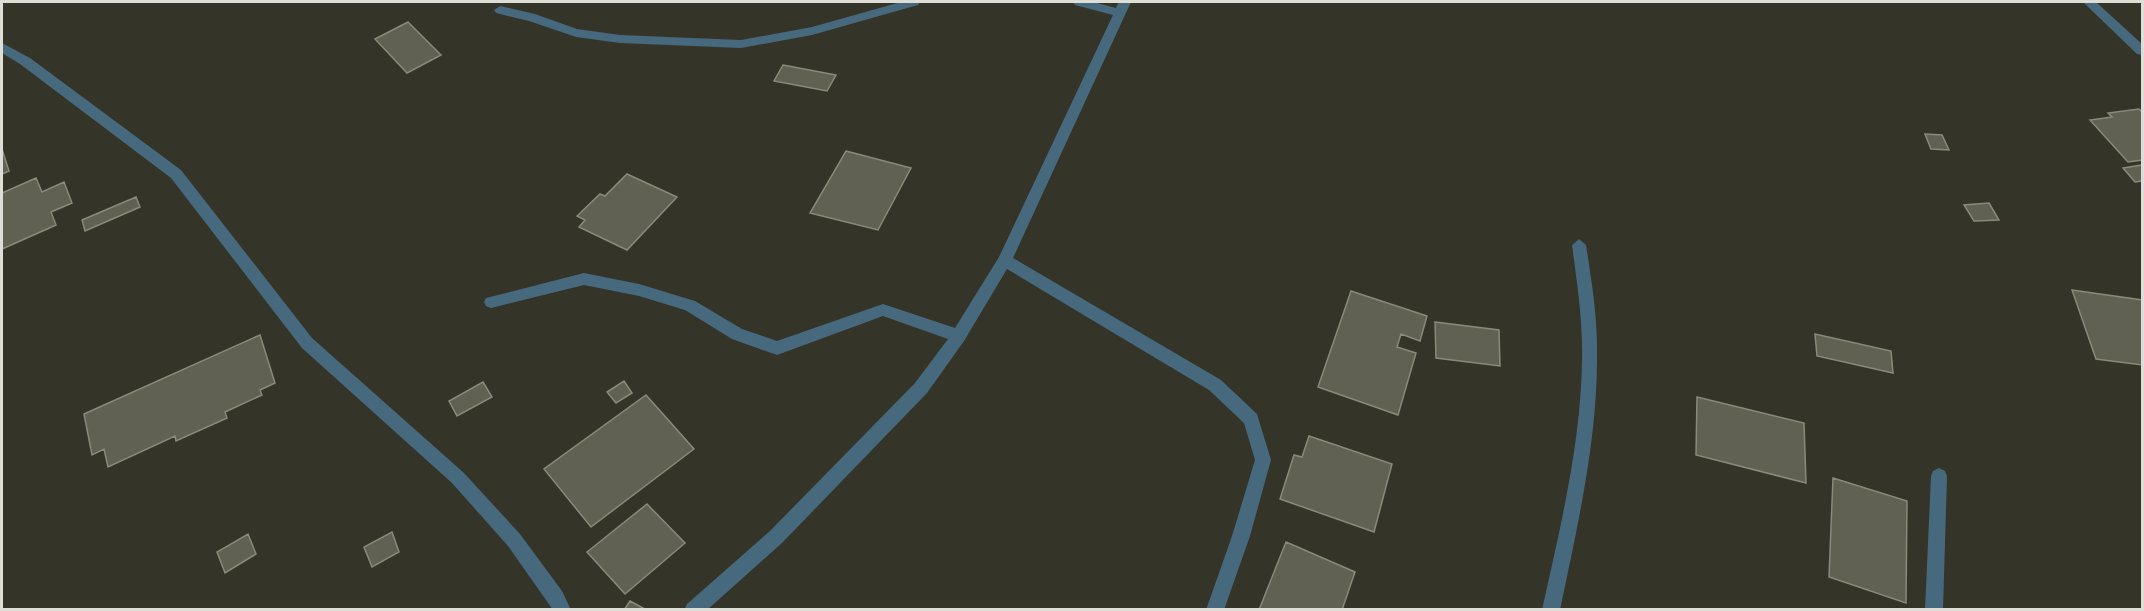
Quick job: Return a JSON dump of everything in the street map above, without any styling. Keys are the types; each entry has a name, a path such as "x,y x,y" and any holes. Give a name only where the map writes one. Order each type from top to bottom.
{"street":[{"path":"500,10 531,17 576,33 620,39 741,44 812,31 914,2"},
{"path":"693,609 776,537 921,388 959,336 1005,260 1122,7 1079,2"},
{"path":"2089,2 2142,51"},
{"path":"2,47 25,61 176,174 307,343 458,478 514,540 556,597 562,609"},
{"path":"1551,609 1574,506 1589,377 1587,294 1579,245"},
{"path":"1005,260 1215,385 1251,419 1263,460 1241,536 1215,609"},
{"path":"491,302 584,279 639,290 690,305 737,334 777,348 884,310 959,336"},
{"path":"1934,609 1939,476"}],"building":[{"path":"408,22 441,55 407,73 375,39"},
{"path":"783,65 836,75 827,91 774,81"},
{"path":"2139,109 2142,112 2142,160 2128,162 2090,120 2112,117 2108,113"},
{"path":"1925,134 1942,135 1949,150 1931,149"},
{"path":"2,149 9,171 2,174"},
{"path":"846,151 911,168 878,230 810,213"},
{"path":"2142,165 2142,181 2135,182 2123,168"},
{"path":"627,174 677,197 627,250 579,227 585,220 577,216 600,194 605,196"},
{"path":"36,178 42,192 64,182 72,203 51,212 56,225 2,249 2,193"},
{"path":"136,197 140,207 85,231 82,220"},
{"path":"1989,203 1999,220 1974,221 1964,205"},
{"path":"2072,290 2142,300 2142,365 2096,359"},
{"path":"1351,291 1427,316 1420,341 1401,334 1397,347 1416,353 1398,415 1318,387"},
{"path":"1435,322 1499,330 1500,366 1436,358"},
{"path":"1815,334 1891,351 1893,373 1817,356"},
{"path":"260,335 275,383 260,390 262,395 225,412 227,418 176,441 175,436 108,467 104,449 92,455 84,414"},
{"path":"624,381 632,393 616,403 607,392"},
{"path":"483,382 492,397 457,416 449,401"},
{"path":"646,395 694,449 591,527 544,469"},
{"path":"1697,397 1804,423 1806,483 1696,455"},
{"path":"1309,436 1392,464 1374,532 1280,499 1294,455 1302,457"},
{"path":"1833,478 1907,501 1906,603 1829,577"},
{"path":"647,504 685,543 625,594 587,552"},
{"path":"392,532 399,552 372,567 364,547"},
{"path":"248,534 256,554 225,573 217,552"},
{"path":"1286,542 1355,572 1342,610 1259,610"},
{"path":"630,601 643,608 624,610"}]}
